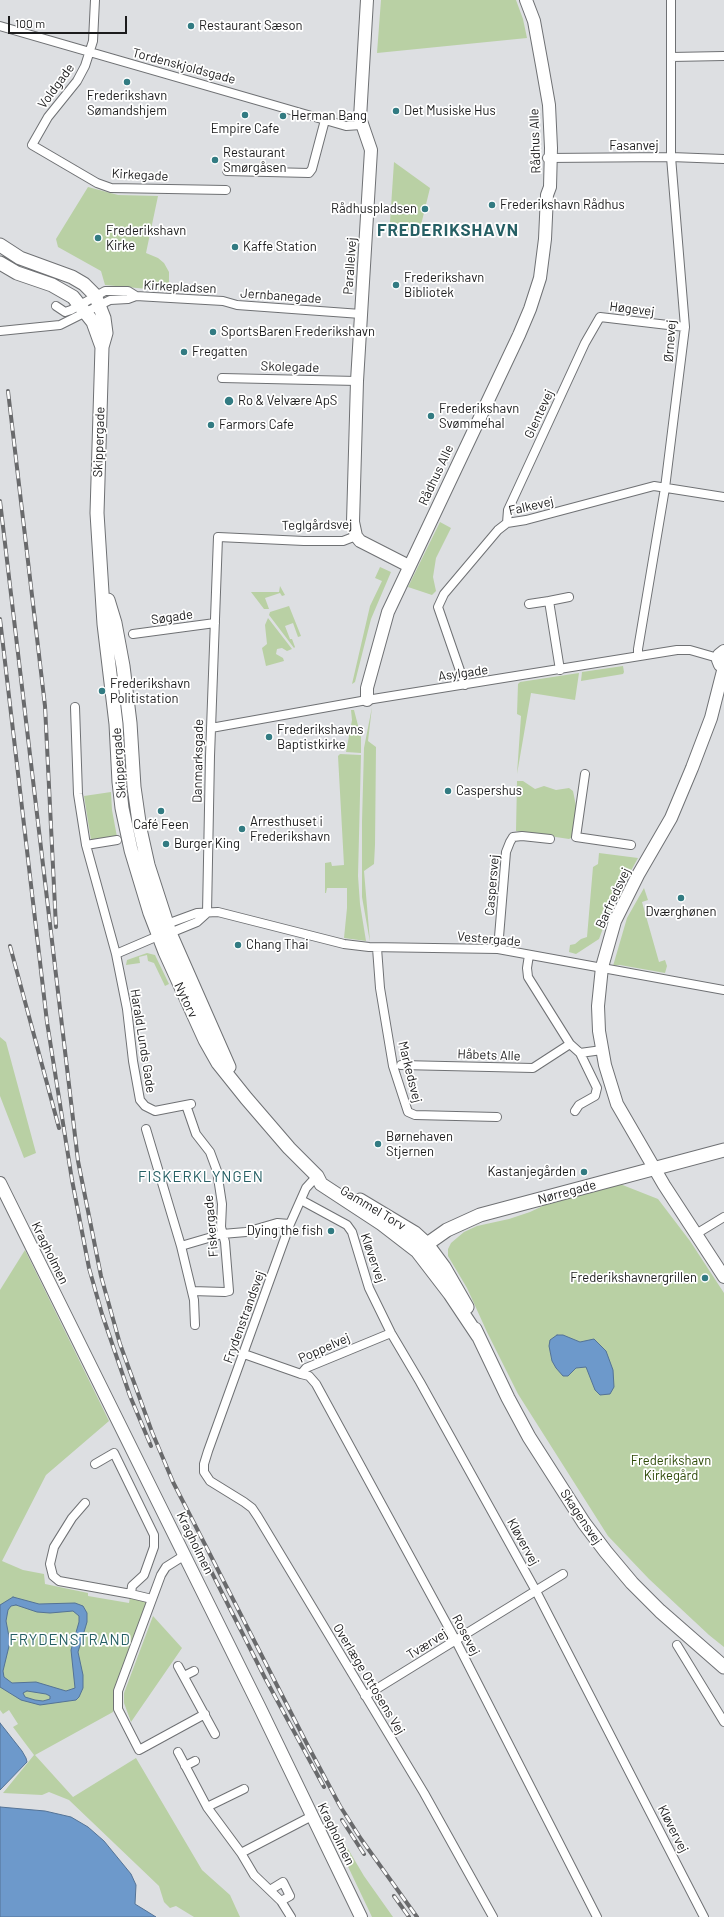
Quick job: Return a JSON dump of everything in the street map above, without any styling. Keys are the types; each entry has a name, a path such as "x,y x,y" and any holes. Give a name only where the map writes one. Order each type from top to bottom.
{"main road":[{"path":"0,245 20,258 72,277 84,284 97,300"},
{"path":"0,263 17,273 52,285 66,292 83,308"},
{"name":"Skippergade","path":"97,300 106,327 102,347 97,513 103,585 104,624 116,717 122,808 131,850 165,931"},
{"name":"Skippergade","path":"83,308 93,322 102,347"},
{"name":"Nytorv","path":"165,931 190,1009 222,1061"},
{"name":"Gammel Torv","path":"222,1061 236,1084 289,1148 317,1176 329,1180 415,1233 422,1248"},
{"name":"Nørregade","path":"422,1248 460,1223 480,1215 724,1150"},
{"name":"Skagensvej","path":"422,1248 478,1336 529,1437 584,1523 632,1583 660,1611 724,1667"}],"street":[{"name":"Voldgade","path":"40,131 48,117 77,81 86,66 93,41 95,0"},
{"name":"Parallelvej","path":"356,536 353,522 357,381 372,150 361,125 360,118 367,0"},
{"name":"Rådhus Alle","path":"367,700 367,688 380,635 388,612 530,309 540,278 544,253 547,195 550,187 548,158 549,105 539,42 526,0"},
{"name":"Ørnevej","path":"638,656 665,488 685,327 670,157 671,0"},
{"name":"Tordenskjoldsgade","path":"0,26 89,53 230,91 346,126 361,125"},
{"path":"671,57 724,56"},
{"path":"227,171 309,173 312,170 325,120"},
{"name":"Kirkegade","path":"40,131 32,145 97,183 112,188 226,190"},
{"name":"Fasanvej","path":"548,158 670,157 724,160"},
{"name":"Kirkepladsen","path":"83,308 97,300 128,299 136,296 223,301"},
{"name":"Jernbanegade","path":"223,301 237,305 361,314"},
{"path":"56,306 65,312 83,308"},
{"path":"0,331 60,325 83,308"},
{"name":"Høgevej","path":"600,317 685,327"},
{"name":"Glentevej","path":"507,523 508,510 585,343 600,317"},
{"name":"Skolegade","path":"222,378 357,381"},
{"name":"Falkevej","path":"465,685 438,608 444,594 498,530 507,523 526,520 654,486 724,497"},
{"name":"Teglgårdsvej","path":"218,537 304,541 343,541 356,536 365,545 409,566"},
{"name":"Danmarksgade","path":"207,913 211,728 218,537"},
{"path":"529,604 569,597"},
{"path":"549,601 560,670"},
{"name":"Søgade","path":"133,634 215,623"},
{"name":"Asylgade","path":"211,728 367,700 677,650 690,650 722,661"},
{"name":"Barfredsvej","path":"722,661 711,718 692,768 671,818 638,875 615,921 602,967 598,1024 605,1065 617,1104 654,1168 724,1277"},
{"name":"Harald Lunds Gade","path":"75,707 78,794 86,845 116,954 127,1009 133,1060 140,1100 150,1109 156,1111 189,1104"},
{"path":"585,774 576,837 631,845"},
{"name":"Caspersvej","path":"498,949 506,852 510,842 513,837 522,836 550,839"},
{"path":"86,845 117,840"},
{"name":"Vestergade","path":"207,913 218,912 344,944 377,948 498,949 724,990"},
{"path":"116,954 165,931 197,922 207,913"},
{"name":"Markedsvej","path":"377,948 380,988 393,1066 408,1112 415,1115 497,1117"},
{"path":"529,955 527,968 528,977 570,1044 580,1053 597,1091 595,1096 579,1105 575,1111"},
{"name":"Håbets Alle","path":"401,1065 532,1068 570,1044"},
{"path":"580,1053 602,1050"},
{"name":"Fiskergade","path":"189,1104 196,1134 210,1152 217,1171 222,1204 221,1227 225,1242 229,1291 192,1291"},
{"path":"146,1130 182,1246 192,1291 195,1325"},
{"name":"Frydenstrandsvej","path":"204,1472 204,1464 208,1451 290,1224 306,1188 317,1176"},
{"name":"Kragholmen","path":"0,1183 185,1555 361,1917"},
{"name":"Kløvervej","path":"301,1200 347,1225 352,1232 369,1288 391,1333 420,1382 536,1591 704,1917"},
{"path":"696,1234 724,1217"},
{"path":"182,1246 222,1234 246,1232 277,1223 290,1224"},
{"name":"Poppelvej","path":"244,1354 301,1374 306,1368 391,1333"},
{"name":"Rosevej","path":"301,1374 309,1376 316,1384 456,1640 597,1917"},
{"path":"95,1464 114,1453 154,1535 154,1547 144,1574 132,1586 131,1594"},
{"name":"Overlæge Ottosens Vej","path":"204,1472 210,1481 234,1495 252,1508 444,1826 494,1917"},
{"path":"85,1503 72,1518 54,1547 50,1564 53,1576 59,1581 152,1599"},
{"path":"185,1555 166,1567 161,1576 118,1691 118,1709 138,1750 205,1714"},
{"name":"Tværvej","path":"365,1696 563,1574"},
{"path":"677,1645 724,1722"},
{"path":"178,1666 215,1734"},
{"path":"184,1676 194,1670"},
{"path":"178,1752 207,1807 241,1853 254,1875 281,1901 291,1917"},
{"path":"185,1766 195,1760"},
{"path":"207,1807 244,1789"},
{"path":"241,1853 312,1816"},
{"path":"270,1890 283,1882 290,1896 281,1901"}],"green space":[{"path":"381,0 516,0 523,19 527,38 377,53"},
{"path":"394,162 430,188 421,225 389,237"},
{"path":"88,187 118,195 158,196 146,253 158,258 164,263 169,272 169,291 105,285 101,271 58,247 56,239"},
{"path":"440,522 451,528 436,558 433,577 436,591 432,595 408,587"},
{"path":"380,567 391,572 371,619 355,682 352,684 370,606 382,581 375,578"},
{"path":"280,586 285,595 282,596 280,593 265,598 269,609 264,609 251,592 279,592"},
{"path":"289,606 301,636 298,637 293,623 285,626 290,639 292,639 294,648 269,615 270,612"},
{"path":"268,618 292,649 287,651 282,648 277,649 276,654 283,658 284,661 266,666 262,648 267,644 265,625"},
{"path":"623,666 623,674 581,681 582,672"},
{"path":"579,673 575,700 531,693 517,774 521,716 517,714 518,684 520,682"},
{"path":"372,707 368,741 376,747 375,845 374,864 364,871 370,942 362,897 362,822 364,748"},
{"path":"351,710 354,710 361,737 361,753 346,752 352,720"},
{"path":"340,754 361,755 358,876 360,904 366,941 344,938 347,888 327,888 325,893 325,863 331,862 332,866 344,865 338,756"},
{"path":"517,781 523,781 535,789 544,786 556,790 569,788 573,791 576,806 573,837 569,839 516,831"},
{"path":"111,792 112,810 117,837 91,840 84,796"},
{"path":"599,853 638,858 611,907 599,939 576,954 569,952 570,945 575,944 581,939 587,937 593,867 598,864"},
{"path":"644,888 648,900 642,902 659,962 665,960 667,966 665,973 620,965 613,966 627,918"},
{"path":"147,953 155,955 169,984 165,986 154,963 148,961 147,955 139,957 140,963 126,965 127,960"},
{"path":"0,1037 6,1042 36,1153 24,1158 0,1096"},
{"name":"Frederikshavn Kirkegård","path":"620,1184 658,1199 690,1241 724,1293 724,1647 649,1579 608,1536 518,1394 467,1288 448,1256 448,1249 451,1243 464,1232 477,1226 509,1219 547,1204"},
{"path":"25,1250 109,1421 46,1475 2,1561 23,1570 44,1574 45,1584 88,1593 88,1596 129,1603 130,1597 147,1602 115,1687 113,1712 35,1755 73,1797 136,1758 202,1870 230,1895 240,1917 194,1917 176,1906 170,1908 164,1902 159,1886 69,1800 49,1792 42,1795 3,1793 34,1755 13,1727 18,1724 9,1710 3,1714 0,1710 0,1290"},
{"path":"153,1616 182,1648 131,1722 124,1703 124,1693"},
{"path":"338,1832 364,1876 393,1917 372,1917 333,1835"}],"water":[{"path":"557,1335 563,1335 580,1342 594,1339 606,1351 613,1370 614,1387 610,1394 600,1395 595,1390 586,1367 576,1368 568,1376 563,1376 552,1361 549,1346 550,1340"},
{"path":"13,1597 39,1604 75,1603 83,1606 87,1613 87,1622 78,1652 83,1675 83,1688 76,1700 40,1705 21,1700 0,1687 0,1605","holes":["16,1605 37,1612 50,1613 73,1611 79,1616 79,1622 71,1650 75,1688 66,1691 36,1682 12,1683 4,1677 3,1671 10,1642 6,1621 8,1610 11,1606","27,1691 46,1694 50,1696 50,1699 43,1701 25,1697 23,1693"]},
{"path":"0,1723 22,1751 27,1762 0,1790"},
{"path":"0,1807 45,1811 71,1817 88,1827 104,1841 131,1874 136,1885 135,1904 156,1917 0,1917"}],"railway":[{"path":"8,391 45,706 56,927"},
{"path":"0,501 78,1161 101,1276 120,1344 152,1432 173,1482 308,1746 340,1806 361,1839 417,1917"},
{"path":"0,619 47,1022 72,1180 89,1268 102,1314 130,1396 151,1446"},
{"path":"10,946 59,1128"},
{"path":"208,1565 265,1678 324,1787"},
{"path":"342,1820 364,1854"},
{"path":"394,1896 409,1917"}],"place":[{"name":"Restaurant Sæson","path":"191,26"},
{"name":"Frederikshavn Sømandshjem","path":"127,82"},
{"name":"Det Musiske Hus","path":"396,111"},
{"name":"Empire Cafe","path":"245,115"},
{"name":"Herman Bang","path":"283,116"},
{"name":"Restaurant Smørgåsen","path":"215,160"},
{"name":"Frederikshavn Rådhus","path":"492,205"},
{"name":"Rådhuspladsen","path":"425,209"},
{"name":"Frederikshavn Kirke","path":"98,238"},
{"name":"Kaffe Station","path":"235,247"},
{"name":"Frederikshavn Bibliotek","path":"396,285"},
{"name":"SportsBaren Frederikshavn","path":"213,332"},
{"name":"Fregatten","path":"184,352"},
{"name":"Ro & Velvære ApS","path":"229,401"},
{"name":"Frederikshavn Svømmehal","path":"431,416"},
{"name":"Farmors Cafe","path":"211,425"},
{"name":"Frederikshavn Politistation","path":"102,691"},
{"name":"Frederikshavns Baptistkirke","path":"269,737"},
{"name":"Caspershus","path":"448,791"},
{"name":"Café Feen","path":"161,811"},
{"name":"Arresthuset i Frederikshavn","path":"242,829"},
{"name":"Burger King","path":"166,844"},
{"name":"Dværghønen","path":"681,898"},
{"name":"Chang Thai","path":"238,945"},
{"name":"Børnehaven Stjernen","path":"378,1144"},
{"name":"Kastanjegården","path":"584,1172"},
{"name":"Dying the fish","path":"331,1231"},
{"name":"Frederikshavnergrillen","path":"705,1278"}],"district":[{"name":"FREDERIKSHAVN","path":"448,230"},
{"name":"FISKERKLYNGEN","path":"201,1177"},
{"name":"FRYDENSTRAND","path":"70,1640"}]}
